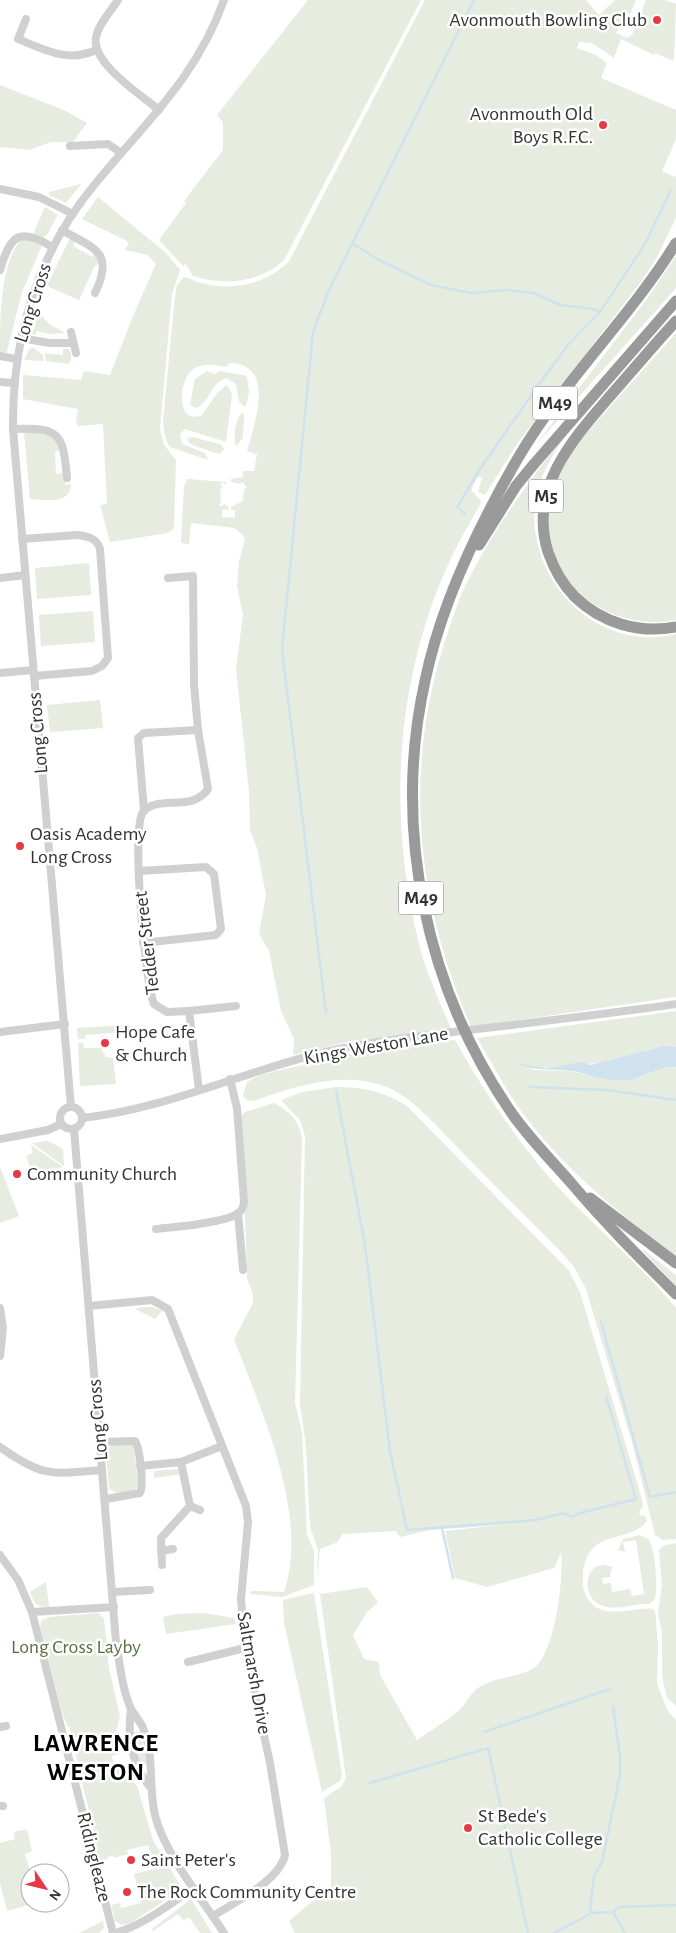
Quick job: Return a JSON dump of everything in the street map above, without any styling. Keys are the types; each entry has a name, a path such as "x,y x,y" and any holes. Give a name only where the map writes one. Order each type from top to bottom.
{"highway":[{"name":"M49","path":"676,243 650,282 551,408 519,456 472,543 442,622 425,681 415,744 412,808 421,901 444,983 470,1043 536,1146 571,1183 676,1263"},
{"name":"M5","path":"458,579 492,522 522,478 606,379 676,301"},
{"name":"M5","path":"676,320 570,445 552,477 546,494 543,518 546,544 554,568 570,592 584,605 603,618 624,626 647,629 676,627"},
{"path":"571,1183 597,1214 676,1294"}],"street":[{"path":"118,0 98,30 96,50 105,64 159,110"},
{"name":"Long Cross","path":"71,1107 13,429 16,359 36,283 52,247 72,214 121,153 176,90 206,43 224,0"},
{"path":"26,19 18,39 66,56 80,56 96,50"},
{"path":"70,146 108,144 121,153"},
{"path":"0,189 39,197 72,214"},
{"path":"62,230 100,255 104,268 95,293"},
{"name":"Long Cross","path":"0,270 9,245 21,237 31,235 52,247"},
{"path":"71,332 76,353"},
{"path":"20,338 50,343 73,343"},
{"name":"Long Cross","path":"0,356 16,359"},
{"path":"0,382 14,383"},
{"path":"13,429 45,429 59,438 64,445 67,478"},
{"path":"0,673 83,672 102,666 109,655 100,549 97,542 86,536 77,535 22,540"},
{"path":"0,578 25,575"},
{"path":"144,811 154,806 196,801 208,789 198,730 192,640 193,576 168,578"},
{"name":"Tedder Street","path":"198,730 144,733 138,738 144,811 140,818 139,870 144,943 154,1004 167,1012 189,1012 199,1090"},
{"path":"139,870 206,867 211,870 214,874 221,929 216,935 144,943"},
{"name":"Kings Weston Lane","path":"82,1118 109,1115 199,1090 307,1056 396,1039 676,1004"},
{"path":"189,1012 236,1006"},
{"path":"0,1032 65,1024"},
{"path":"230,1079 237,1108 244,1201 238,1213 243,1270"},
{"path":"71,1107 77,1109 82,1118 80,1125 74,1129 67,1129 62,1124 60,1118 62,1112 71,1107"},
{"path":"0,1139 48,1130 62,1124"},
{"name":"Long Cross","path":"74,1129 119,1659 131,1708 143,1728 152,1763 150,1786 155,1816 164,1838 224,1933"},
{"path":"156,1229 194,1224 238,1213"},
{"name":"Saltmarsh Drive","path":"89,1306 152,1300 168,1309 247,1514 241,1599 245,1648 270,1763 285,1855 281,1866 274,1876 213,1916"},
{"path":"0,1308 3,1328 0,1356"},
{"path":"100,1442 135,1441 140,1466 142,1488 140,1493 106,1499"},
{"path":"140,1466 181,1462 222,1446"},
{"path":"0,1447 25,1465 46,1472 102,1470"},
{"path":"181,1462 190,1506"},
{"path":"190,1506 200,1510"},
{"path":"162,1565 160,1543 163,1535 190,1506"},
{"path":"161,1551 173,1549"},
{"name":"Ridingleaze","path":"0,1555 18,1580 32,1612 115,1933"},
{"path":"113,1592 148,1593"},
{"path":"32,1612 114,1607"},
{"path":"188,1662 245,1648"},
{"name":"Long Cross","path":"131,1708 128,1734 137,1767 150,1786"},
{"path":"115,1933 140,1925 160,1914 194,1888"}],"green space":[{"path":"308,0 421,0 284,260 264,274 241,280 217,281 193,276 186,264 183,266 159,240 186,203 184,201 223,150 223,122 217,115"},
{"path":"425,0 586,0 599,15 615,0 636,0 630,14 627,13 616,33 627,38 632,35 646,0 665,0 676,4 674,61 655,53 654,55 621,39 614,58 592,43 579,42 577,48 596,55 607,63 601,78 676,110 676,139 662,171 675,177 676,175 676,218 656,259 643,279 517,444 485,495 478,492 482,478 478,476 472,491 481,501 480,505 448,565 430,610 417,656 407,702 402,750 400,798 403,846 418,940 424,962 451,1029 343,1043 293,1055 294,1039 281,1011 269,951 259,934 266,895 257,848 250,830 249,791 236,669 243,615 237,586 239,561 245,540 243,535 234,528 191,523 189,544 181,543 184,486 187,479 226,482 226,485 222,482 220,485 223,487 220,490 221,501 219,505 221,507 224,504 229,507 228,510 223,509 222,517 235,518 235,510 231,510 231,507 243,501 244,490 247,487 242,482 240,484 231,482 231,479 243,477 243,471 254,471 257,454 247,451 257,411 258,384 253,373 244,366 230,363 226,367 206,365 195,368 186,378 183,386 182,402 184,409 187,414 193,417 201,416 218,392 227,385 232,394 226,442 185,429 180,434 182,444 205,453 208,460 170,447 165,437 163,421 175,296 177,285 184,277 210,285 235,286 259,281 270,276 289,261"},
{"path":"0,85 66,111 87,123 73,142 51,142 29,150 0,147"},
{"path":"81,184 66,203 49,195 49,192"},
{"path":"98,197 166,253 180,270 172,294 160,429 164,445 176,460 174,528 168,533 110,542 100,505 107,504 103,424 78,426 76,420 78,409 23,399 23,375 81,380 84,371 110,375 156,264 148,255 125,250 129,242 82,219"},
{"path":"45,207 58,215 47,235 42,238 33,234"},
{"path":"23,238 43,243 22,292 6,355 0,353 3,291 10,261 15,248"},
{"path":"70,238 76,241 73,246 92,257 95,253 100,262 94,267 79,300 47,286"},
{"path":"676,256 676,288 534,447 647,299"},
{"path":"39,312 49,324 65,333 49,334 37,331 35,335 32,335"},
{"path":"676,333 676,620 654,622 632,620 610,613 591,602 574,588 561,570 552,550 549,527 550,506 555,486 573,448"},
{"path":"30,348 34,348 43,356 44,361 24,360"},
{"path":"63,349 69,349 70,351 71,358 69,364 46,361 45,353 63,355"},
{"path":"207,371 214,374 220,371 247,376 249,392 246,406 243,406 239,401 236,384 226,378 216,384 203,404 195,408 190,404 195,379"},
{"path":"243,412 243,438 236,446 235,428"},
{"path":"578,419 557,448 541,480 535,503 535,532 542,559 555,584 572,605 594,622 619,633 647,637 676,634 676,997 471,1027 438,933 428,885 422,838 420,790 423,742 431,693 444,644 466,584 490,540 518,498"},
{"path":"40,431 54,438 62,450 55,452 56,474 63,473 66,485 71,484 70,491 62,498 56,500 30,499 24,432"},
{"path":"193,437 222,445 224,450 219,454 192,445 188,438"},
{"path":"89,563 91,595 37,599 35,568"},
{"path":"93,611 95,642 41,646 39,615"},
{"path":"100,700 103,728 50,732 47,705"},
{"path":"676,1011 676,1047 651,1049 620,1059 599,1063 570,1064 542,1068 521,1065 535,1070 569,1071 619,1081 643,1076 658,1069 676,1067 676,1256 597,1193 560,1158 520,1109 477,1038"},
{"path":"124,1025 126,1032 85,1035 85,1039 78,1039 77,1028"},
{"path":"455,1040 493,1103 537,1163 570,1200 638,1266 676,1308 676,1539 663,1540 655,1535 632,1442 586,1289 574,1267 561,1252 424,1113 394,1090 368,1082 335,1080 285,1090 254,1101 246,1100 243,1095 247,1082 258,1076 354,1054"},
{"path":"78,1043 83,1043 84,1048 101,1048 106,1057 113,1058 116,1084 80,1086"},
{"path":"335,1087 373,1091 391,1097 408,1107 569,1271 580,1292 642,1499 643,1506 639,1512 640,1515 645,1516 647,1521 630,1533 610,1538 593,1548 587,1558 583,1573 584,1592 590,1602 606,1611 650,1609 655,1611 658,1644 657,1683 667,1710 676,1720 676,1933 295,1933 289,1921 331,1885 331,1854 324,1798 341,1787 346,1778 320,1594 367,1587 378,1602 367,1612 353,1635 364,1659 379,1662 380,1675 417,1740 458,1711 472,1693 484,1684 526,1672 540,1662 547,1650 552,1634 559,1597 562,1564 561,1553 554,1568 487,1587 455,1578 445,1531 501,1525 430,1530 400,1537 396,1531 342,1534 338,1542 320,1549 317,1582 318,1550 310,1527 306,1446 300,1404 305,1136 300,1120 281,1100 302,1092"},
{"path":"274,1103 293,1118 299,1128 302,1140 295,1403 302,1432 307,1535 314,1551 314,1585 282,1597 251,1594 251,1591 284,1592 290,1562 291,1530 287,1497 269,1430 234,1339 253,1303 253,1294 247,1278 245,1213 248,1201 240,1117 245,1112"},
{"path":"48,1141 63,1149 64,1166 32,1143"},
{"path":"31,1145 63,1167 32,1173 26,1156 33,1153"},
{"path":"0,1167 19,1216 0,1223"},
{"path":"642,1250 676,1275 676,1286"},
{"path":"153,1307 162,1311 155,1319 135,1309"},
{"path":"112,1444 132,1444 134,1446 138,1485 134,1491 117,1493 109,1489 106,1452"},
{"path":"180,1469 182,1474 154,1478 154,1471"},
{"path":"640,1535 646,1538 652,1546 655,1561 655,1599 649,1604 615,1608 603,1606 595,1602 590,1595 588,1579 595,1567 603,1565 612,1567 610,1577 602,1578 603,1584 611,1583 612,1592 630,1589 632,1596 644,1594 636,1540 623,1542 625,1552 618,1550 623,1539"},
{"path":"676,1543 676,1706 667,1698 662,1676 662,1632 658,1614 662,1585 659,1550 663,1546"},
{"path":"46,1582 49,1607 36,1604 30,1592"},
{"path":"314,1593 342,1775 340,1781 322,1792 284,1623 283,1600"},
{"name":"Long Cross Layby","path":"99,1613 104,1619 109,1668 120,1717 116,1732 121,1753 112,1756 115,1770 125,1768 127,1775 137,1786 153,1840 181,1887 177,1893 130,1923 122,1925 115,1921 111,1905 120,1903 121,1908 141,1903 134,1874 154,1869 151,1855 153,1854 151,1854 148,1845 127,1850 128,1854 114,1858 113,1855 108,1857 108,1859 99,1861 95,1846 96,1837 82,1783 84,1782 83,1777 81,1778 70,1727 68,1727 61,1710 40,1626 42,1620 49,1617"},
{"path":"205,1613 234,1618 236,1624 166,1634 163,1617 176,1614"},
{"path":"140,1731 148,1763 140,1765 132,1733"},
{"path":"27,1829 32,1851 25,1854 28,1863 20,1863 20,1907 7,1911 0,1883 0,1843 15,1839 14,1832"},
{"path":"191,1899 212,1933 200,1933 189,1917 183,1920 178,1914 153,1931 152,1929"},
{"path":"103,1921 104,1928 99,1933 79,1933"}],"water":[{"path":"664,1046 676,1047 676,1067 663,1068 640,1077 621,1081 572,1071 536,1069 515,1063 545,1068 582,1062 591,1065"}],"waterway":[{"path":"326,1013 282,649 313,332 328,292 474,0"},
{"path":"600,312 645,244 671,190"},
{"path":"352,243 377,259 431,285 471,293 508,290 534,293 560,305 593,309 600,312 567,346 482,466 457,507 465,514"},
{"path":"530,1087 608,1090 676,1100"},
{"path":"336,1091 365,1245 390,1451 407,1530 536,1520 563,1513 573,1517 580,1513 636,1499 606,1396"},
{"path":"601,1322 650,1497 676,1492"},
{"path":"442,1528 453,1578"},
{"path":"484,1732 610,1689"},
{"path":"613,1707 620,1756 620,1775 602,1862 594,1877 590,1910 592,1913 613,1912 625,1933"},
{"path":"370,1783 488,1748 528,1933"},
{"path":"613,1912 619,1907 676,1905"},
{"path":"554,1933 592,1913"}],"place":[{"name":"Avonmouth Bowling Club","path":"657,20"},
{"name":"Avonmouth Old Boys R.F.C.","path":"603,125"},
{"name":"Oasis Academy Long Cross","path":"20,846"},
{"name":"Hope Cafe & Church","path":"105,1043"},
{"name":"Community Church","path":"17,1174"},
{"name":"St Bede's Catholic College","path":"468,1828"},
{"name":"Saint Peter's","path":"131,1860"},
{"name":"The Rock Community Centre","path":"127,1892"}],"district":[{"name":"LAWRENCE WESTON","path":"96,1758"}]}
